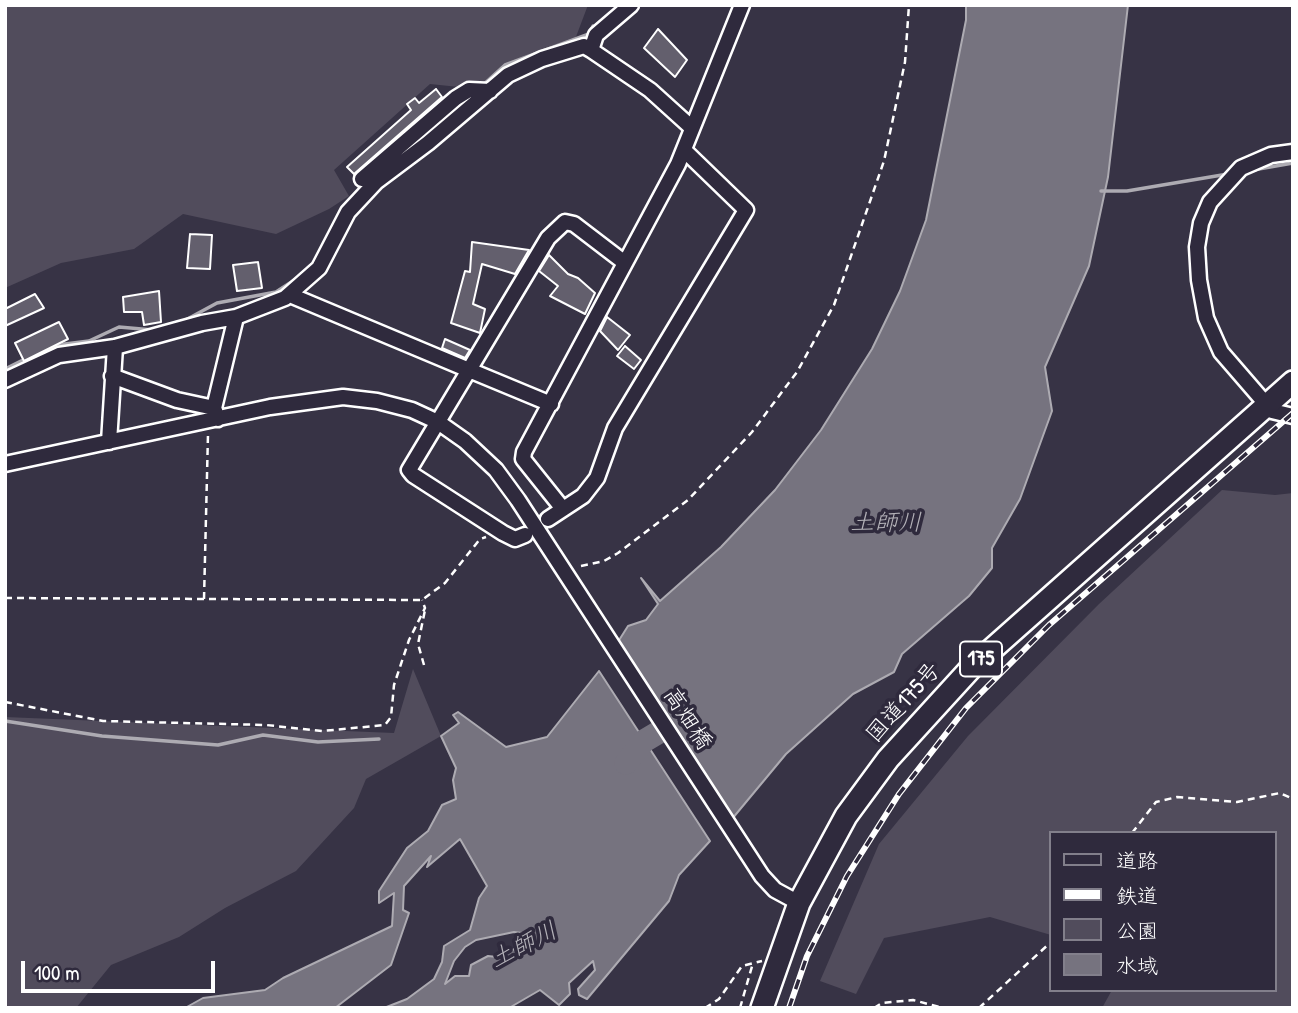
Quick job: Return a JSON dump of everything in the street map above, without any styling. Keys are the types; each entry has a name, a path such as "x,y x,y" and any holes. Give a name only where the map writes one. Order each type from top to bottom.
{"highway":[{"name":"国道175号","path":"762,1008 799,903 846,816 887,759 972,667 1293,382"}],"street":[{"path":"591,50 596,36 631,5"},
{"path":"563,509 523,459 684,150 742,5"},
{"path":"5,380 59,355 116,347 202,323 236,317 290,295 319,268 359,197 508,75 542,59 584,46 650,90 692,128"},
{"path":"362,179 456,98 469,90 490,91"},
{"path":"548,519 583,496 597,478 615,428 746,210 684,150"},
{"path":"1293,152 1271,155 1241,169 1210,202 1201,223 1197,247 1199,280 1206,318 1221,352 1272,411 1293,416"},
{"path":"525,535 515,539 503,533 413,475 410,470 548,238 565,222 574,224 625,263"},
{"path":"290,295 551,404"},
{"path":"112,376 177,400 213,419 236,317"},
{"path":"109,442 116,347"},
{"name":"高畑橋","path":"5,464 270,407 343,397 400,407 438,422 465,441 496,470 762,876 775,890 799,903"}],"path":[{"path":"581,566 604,561 618,553 688,500 752,432 797,372 834,305 884,161 905,62 909,5"},
{"path":"204,599 213,419"},
{"path":"5,598 422,600 445,583 480,539 503,533"},
{"path":"422,600 425,608 418,643 424,665"},
{"path":"5,702 103,722 266,725 322,731 385,725 391,717 398,672 409,640 425,608"},
{"path":"1134,831 1156,802 1177,797 1237,802 1280,793 1293,799"},
{"path":"979,1008 1050,943"},
{"path":"705,1008 719,999 742,967 765,960"},
{"path":"740,1008 753,963"},
{"path":"874,1008 882,1003 913,1000 943,1008"}],"green space":[{"path":"5,5 588,5 574,42 488,90 430,84 334,170 349,196 329,209 276,234 183,214 134,249 61,263 5,288"},
{"path":"1222,490 1275,495 1293,493 1293,1008 1102,1008 1111,992 1277,992 1277,831 1050,831 1050,935 990,917 884,938 856,994 820,981 879,844 968,736 1099,604"},
{"path":"413,669 441,736 366,779 354,808 296,871 225,908 179,937 111,965 76,1008 5,1008 5,717 394,733"}],"water":[{"name":"土師川","path":"966,5 1128,5 1108,177 1089,266 1045,367 1052,411 1020,499 992,548 992,568 969,596 902,654 894,672 853,694 786,754 732,819 616,645 628,626 646,620 658,604 641,578 660,601 721,547 775,490 821,430 872,349 900,291 926,220 966,20"},
{"path":"599,671 710,841 679,875 669,901 587,999 579,995 578,989 595,970 593,961 569,983 570,994 559,1005 540,990 509,1008 384,1008 407,999 434,979 442,962 444,946 470,930 479,898 487,886 460,839 427,867 431,856 404,886 403,910 409,913 391,965 335,1008 185,1008 203,998 265,990 283,978 392,926 394,893 379,903 379,891 407,848 428,831 442,805 456,799 453,780 456,768 441,736 459,723 453,715 458,712 506,747 547,737","holes":["514,932 530,934 532,941 497,957 488,956 471,965 469,976 455,976 445,984 454,961 465,947 476,940"]}],"building":[{"path":"658,29 687,60 675,77 644,48"},
{"path":"436,89 442,97 354,174 347,167 411,110 407,104 415,98 419,103"},
{"path":"190,234 212,235 210,269 187,268"},
{"path":"472,242 529,250 515,274 482,264 473,304 485,309 480,333 451,323 465,271 470,272"},
{"path":"549,255 568,274 578,278 595,293 585,314 550,296 558,286 539,271"},
{"path":"258,262 262,288 237,291 233,265"},
{"path":"159,291 161,322 144,325 142,312 124,312 123,297"},
{"path":"35,294 44,308 5,326 5,309"},
{"path":"607,317 630,335 618,350 600,331"},
{"path":"59,322 68,339 24,361 15,343"},
{"path":"445,339 470,350 465,358 442,348"},
{"path":"625,346 641,360 634,369 617,356"}],"waterway":[{"path":"483,85 505,65 589,34 593,26"},
{"path":"417,143 470,97"},
{"path":"1253,170 1293,163"},
{"path":"1101,191 1127,191 1228,174"},
{"path":"337,219 345,205"},
{"path":"304,272 317,260"},
{"path":"180,323 217,303 276,292 296,279"},
{"path":"33,356 65,344 89,341 119,327 153,330"},
{"path":"5,369 25,359"},
{"name":"土師川","path":"626,763 644,741 686,716"},
{"path":"5,721 102,736 218,745 263,735 318,742 379,739"}],"railway":[{"path":"789,1008 807,956 847,876 899,794 966,708 1049,625 1293,413"}]}
